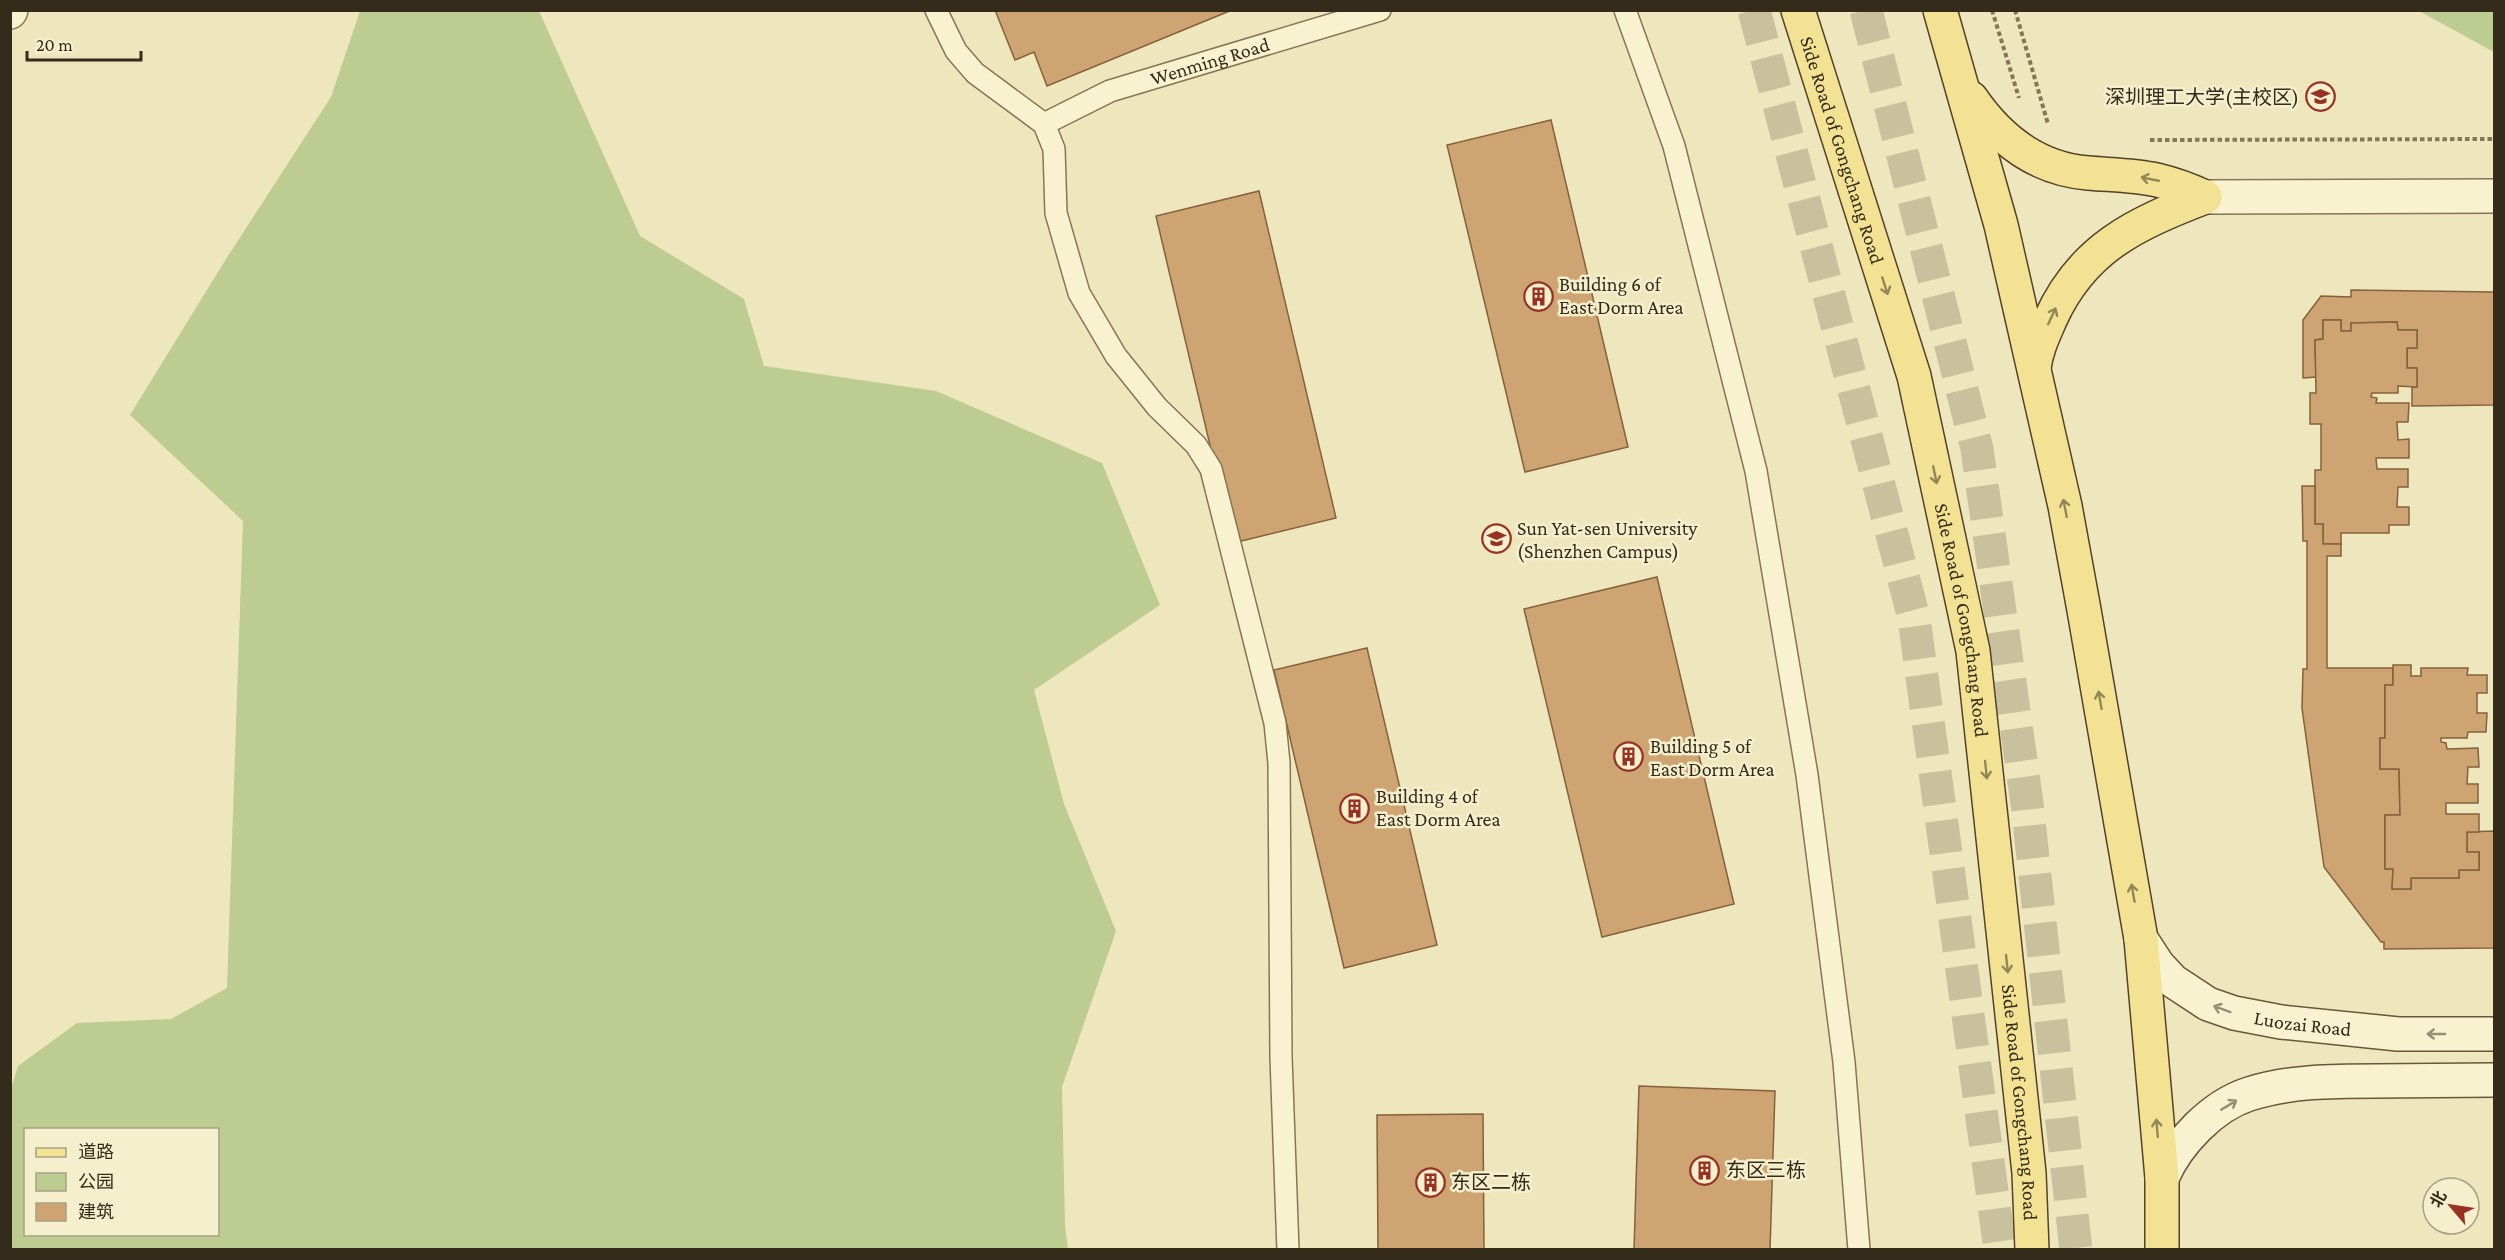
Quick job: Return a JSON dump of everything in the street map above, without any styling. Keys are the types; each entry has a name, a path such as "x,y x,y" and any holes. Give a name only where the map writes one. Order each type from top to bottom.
{"main road":[{"name":"Side Road of Gongchang Road","path":"1797,10 1914,376 1973,651 2029,1173 2032,1250"},
{"path":"1940,10 2001,225 2065,506 2141,939 2162,1178 2162,1250"},
{"path":"1962,84 1993,127 2023,152 2070,171 2156,180 2205,197 2494,196"},
{"path":"2034,372 2042,338 2054,310 2064,291 2084,266 2119,238 2205,197"},
{"name":"Luozai Road","path":"2141,939 2158,965 2173,981 2208,1004 2234,1013 2282,1022 2398,1034 2494,1034"},
{"path":"2162,1178 2176,1153 2207,1119 2247,1095 2286,1085 2330,1082 2494,1080"}],"lane":[{"path":"936,10 956,51 975,73 1044,124 1054,149 1056,213 1079,294 1116,356 1156,407 1196,445 1211,469 1275,723 1279,763 1281,1057 1288,1250"},
{"name":"Wenming Road","path":"1044,124 1076,106 1119,87 1380,10"},
{"path":"1625,10 1674,147 1756,471 1807,775 1844,1062 1859,1250"}],"path":[{"path":"1992,10 2013,82 2025,106"},
{"path":"2014,10 2049,127 2044,124"},
{"path":"2202,140 2494,139"}],"green space":[{"path":"360,11 539,11 640,236 744,299 764,366 936,391 1102,463 1160,605 1034,690 1064,804 1116,931 1062,1087 1065,1226 1068,1249 13,1249 10,1245 10,1092 18,1066 77,1023 171,1019 227,988 243,521 130,415 226,259 331,97"},
{"path":"2419,11 2494,11 2494,52"}],"building":[{"path":"995,10 1232,10 1047,86 1034,52 1015,60"},
{"name":"Building 6 of East Dorm Area","path":"1551,120 1628,447 1525,472 1447,145"},
{"path":"1259,191 1336,518 1233,543 1156,216"},
{"path":"2351,290 2494,292 2494,405 2412,406 2412,387 2417,387 2417,368 2407,368 2407,348 2417,348 2417,330 2398,330 2397,322 2351,323 2351,331 2341,331 2341,320 2323,320 2323,339 2315,340 2316,377 2303,378 2303,320 2321,296 2351,297"},
{"path":"2323,320 2341,320 2341,331 2351,331 2351,323 2397,322 2398,330 2417,330 2417,348 2407,348 2407,368 2417,368 2417,387 2398,386 2398,393 2372,393 2371,397 2377,398 2376,403 2409,403 2408,422 2397,422 2398,440 2409,439 2409,458 2376,458 2377,469 2408,469 2408,487 2398,487 2397,507 2409,507 2409,525 2389,525 2389,533 2341,533 2341,544 2323,544 2323,524 2315,524 2315,470 2321,470 2321,424 2310,424 2310,393 2316,393 2315,340 2323,339"},
{"path":"2302,486 2315,486 2315,524 2323,524 2323,544 2341,544 2341,556 2327,556 2327,668 2393,668 2393,685 2385,685 2385,738 2380,738 2380,769 2399,769 2400,815 2385,815 2385,869 2393,869 2392,889 2411,889 2411,878 2459,878 2459,870 2479,870 2479,852 2467,852 2467,832 2494,831 2494,948 2384,949 2384,942 2381,942 2324,867 2302,708 2303,669 2307,669 2307,541 2303,541"},
{"name":"Building 5 of East Dorm Area","path":"1657,577 1734,904 1602,937 1524,609"},
{"name":"Building 4 of East Dorm Area","path":"1367,648 1437,945 1344,968 1274,670"},
{"path":"2393,665 2411,665 2411,676 2421,676 2421,668 2468,668 2467,675 2487,675 2487,693 2477,693 2477,713 2487,713 2486,732 2468,732 2467,738 2441,738 2441,742 2446,743 2447,749 2478,748 2479,767 2468,767 2467,784 2478,784 2478,803 2446,803 2446,814 2479,814 2479,832 2467,832 2467,852 2479,852 2479,870 2459,870 2459,878 2411,878 2411,889 2392,889 2393,869 2385,869 2385,815 2400,815 2399,769 2380,769 2380,738 2385,738 2385,685 2393,685"},
{"name":"东区三栋","path":"1639,1086 1775,1091 1770,1250 1634,1250"},
{"name":"东区二栋","path":"1483,1114 1484,1250 1378,1250 1377,1115"}],"tunnel":[{"path":"1754,10 1914,618 2000,1250"},
{"path":"1866,10 1977,449 2027,803 2076,1250"}],"place":[{"name":"深圳理工大学(主校区)","path":"2320,97"},
{"name":"Building 6 of East Dorm Area","path":"1538,296"},
{"name":"Sun Yat-sen University (Shenzhen Campus)","path":"1496,539"},
{"name":"Building 5 of East Dorm Area","path":"1629,757"},
{"name":"Building 4 of East Dorm Area","path":"1355,808"},
{"name":"东区三栋","path":"1705,1170"},
{"name":"东区二栋","path":"1430,1182"}]}
